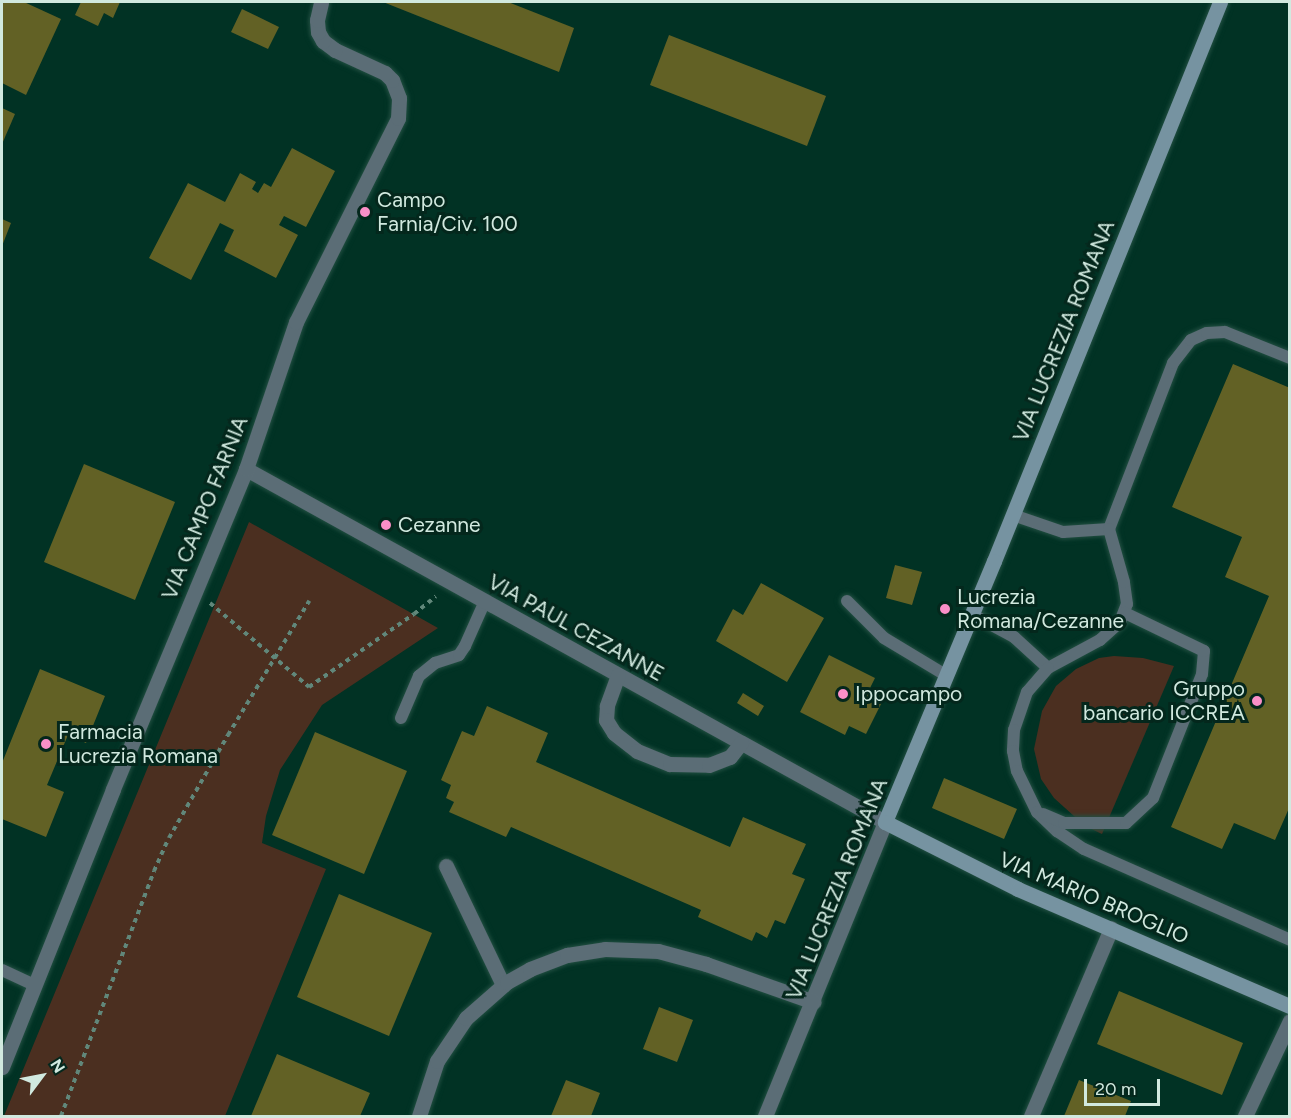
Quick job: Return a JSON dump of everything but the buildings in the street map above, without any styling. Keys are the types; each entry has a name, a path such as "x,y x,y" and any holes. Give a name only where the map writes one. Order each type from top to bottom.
{"street":[{"name":"VIA CAMPO FARNIA","path":"2,1067 246,469 296,322 392,132 400,108 392,80 335,50 323,40 318,32 317,20 321,2"},
{"name":"VIA LUCREZIA ROMANA","path":"765,1116 814,1002 885,822 973,615 1220,2"},
{"name":"VIA PAUL CEZANNE","path":"246,469 885,822"},
{"path":"618,675 607,706 606,720 614,733 636,751 670,764 709,765 730,757 741,743"},
{"name":"VIA MARIO BROGLIO","path":"885,822 983,873 1290,1006"},
{"path":"446,866 503,985"},
{"path":"1031,1116 1111,928"},
{"path":"419,1116 432,1072 444,1049 475,1009 503,985 530,969 567,955 605,949 632,949 686,958 814,1002"},
{"path":"1245,1116 1290,1021"}],"lane":[{"path":"1290,358 1225,332 1207,333 1184,346 1173,363 1109,529 1124,582 1125,613 1113,631 1048,668 1027,692 1014,730 1013,751 1017,771 1037,812 1057,831 1084,849 1290,940"},
{"path":"1013,515 1063,532 1109,529"},
{"path":"401,718 419,676 435,663 459,655 485,601"},
{"path":"847,601 884,638 947,676"},
{"path":"1037,812 1064,822 1126,823 1152,798 1202,674 1204,651 1125,613"},
{"path":"973,615 1014,637 1048,668"},
{"path":"2,970 34,985"}],"path":[{"path":"195,591 309,687 414,614 452,583"},
{"path":"61,1116 166,847 189,800 309,601"}],"shaded area":[{"path":"249,522 438,628 322,705 280,770 266,816 262,843 326,869 225,1116 4,1116"},
{"path":"1114,656 1143,658 1174,666 1102,834 1085,826 1054,798 1041,779 1034,749 1042,711 1056,686 1076,669 1099,658"}],"place":[{"name":"Campo Farnia/Civ. 100","path":"365,212"},
{"name":"Cezanne","path":"386,525"},
{"name":"Lucrezia Romana/Cezanne","path":"945,609"},
{"name":"Ippocampo","path":"843,694"},
{"name":"Gruppo bancario ICCREA","path":"1257,701"},
{"name":"Farmacia Lucrezia Romana","path":"46,744"}]}
